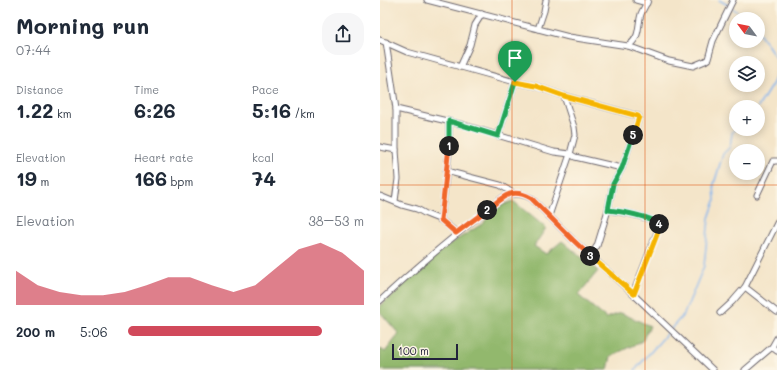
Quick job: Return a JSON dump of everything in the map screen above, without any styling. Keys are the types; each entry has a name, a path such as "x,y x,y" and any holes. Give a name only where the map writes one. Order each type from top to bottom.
{"street":[{"path":"427,0 569,37 628,46 669,61 693,66 708,59 713,41 733,0"},
{"path":"538,29 544,12 546,0"},
{"path":"628,46 635,41 638,35 641,16 648,2 636,0"},
{"path":"460,67 470,45 475,25 482,14"},
{"path":"380,40 407,52 515,82 536,86 564,96 639,117 622,168 613,184 608,210 597,246 590,256"},
{"path":"386,42 396,109 398,178 395,201"},
{"path":"498,136 515,82"},
{"path":"549,216 570,154 575,131 564,96"},
{"path":"396,109 449,121 554,152 570,154 575,157 622,168"},
{"path":"441,220 449,151 449,121"},
{"path":"380,146 396,150"},
{"path":"757,195 773,161 777,161"},
{"path":"446,171 500,185 513,193"},
{"path":"380,301 406,275 456,233 502,198 513,193 523,194 531,198 590,256 634,294 713,370"},
{"path":"380,196 441,220 456,233"},
{"path":"608,210 647,218 656,221 660,225 634,294"},
{"path":"720,313 745,287 777,223"},
{"path":"745,287 777,312"},
{"path":"744,370 772,347 777,338"},
{"path":"772,347 777,351"}],"green space":[{"path":"513,201 546,228 534,246 546,254 562,241 598,271 578,295 606,318 621,313 650,326 642,341 611,356 608,370 380,370 380,348 385,352 399,334 380,312 380,305 394,295 422,266 453,242 482,224 498,207"}],"waterway":[{"path":"719,0 728,5"},
{"path":"731,7 738,12"},
{"path":"765,41 777,59"},
{"path":"762,100 773,83 777,73"},
{"path":"635,370 684,314 704,266 709,218 715,201 714,184 723,154 730,147 732,136"}],"route":[{"path":"515,82 536,86 564,96 639,117 622,168 613,184 608,210 625,212 647,218 656,221 660,225 634,294 573,240 531,198 523,194 508,194 456,233 441,220 449,151 449,121 498,136 515,82"}]}
